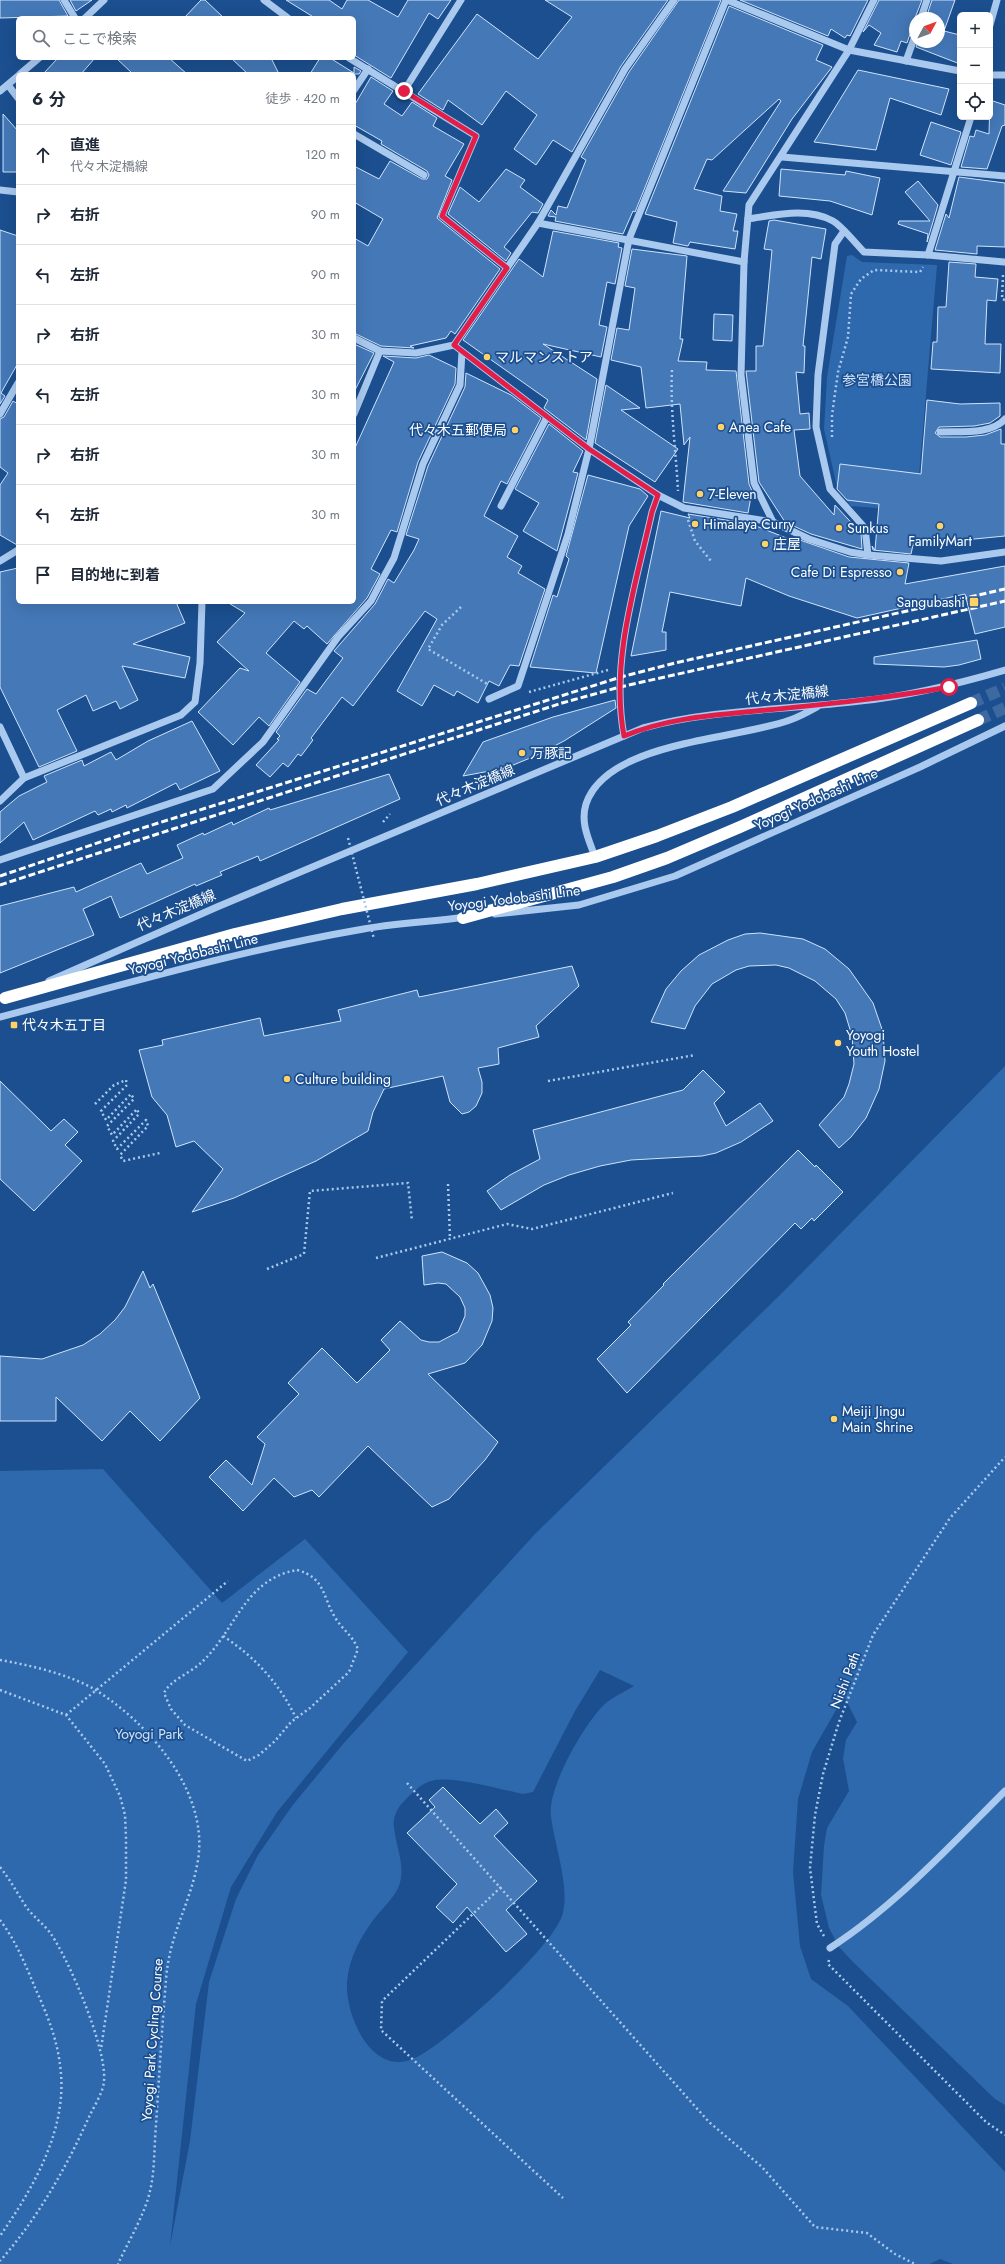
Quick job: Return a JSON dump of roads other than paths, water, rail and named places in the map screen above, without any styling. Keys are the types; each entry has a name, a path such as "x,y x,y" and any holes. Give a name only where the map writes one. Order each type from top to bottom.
{"highway":[{"path":"2,999 235,934 342,909 477,884 594,857 658,836 732,807 971,703"},
{"path":"463,918 613,878 667,858 740,827 978,720"}],"street":[{"path":"64,0 74,16"},
{"path":"87,16 104,0"},
{"path":"264,0 285,16"},
{"path":"404,91 461,0"},
{"path":"356,339 380,351 416,353 454,345 538,223 625,69 674,0"},
{"path":"490,699 502,692 518,686 568,534 589,449 629,239 726,0 849,50 957,70"},
{"path":"773,522 754,483 741,376 744,262 749,205 782,157 849,50 874,0"},
{"path":"923,12 928,0"},
{"path":"993,14 997,0"},
{"path":"906,61 911,48"},
{"path":"23,72 37,60"},
{"path":"353,60 476,136 442,216 507,268"},
{"path":"356,87 368,69"},
{"path":"993,75 1005,75"},
{"path":"0,91 16,78"},
{"path":"8,85 16,95"},
{"path":"928,255 970,120"},
{"path":"356,135 424,175"},
{"path":"782,157 1005,176"},
{"path":"0,190 16,192"},
{"path":"748,219 790,212 816,215 835,221 864,252 928,255 1004,262"},
{"path":"538,223 629,239 744,262"},
{"path":"844,231 835,244 818,375 816,427 830,489 865,528 868,555"},
{"path":"454,345 589,449 658,495 681,506 773,522 810,539 850,552 868,555 941,561 1005,552"},
{"path":"356,409 380,351"},
{"path":"0,860 213,789 263,742 338,637 370,601 394,558 424,464 460,385 462,352"},
{"path":"0,414 16,386"},
{"path":"501,506 547,417"},
{"path":"940,432 982,430 1001,424 1005,419"},
{"path":"624,736 620,698 622,665 628,624 652,512 658,495"},
{"path":"0,561 16,551"},
{"path":"0,801 24,778 181,715 195,702 200,663 202,604"},
{"name":"代々木淀橋線","path":"2,999 643,728 689,718 822,705 915,693 949,687 1005,670"},
{"path":"594,857 584,826 586,806 592,790 605,778 634,759 668,749 789,721 822,705"},
{"name":"Yoyogi Yodobashi Line","path":"0,1017 164,974 304,940 360,929 579,905 675,876 920,767 1005,726"},
{"path":"0,727 24,778"},
{"path":"830,1948 852,1934 913,1881 1005,1791"}],"tunnel":[{"path":"971,703 1005,688"},
{"path":"978,720 1005,708"}],"railway":[{"path":"0,876 130,832 621,677 675,663 1005,589"},
{"path":"0,885 562,703 620,687 1005,601"}],"place":[{"name":"マルマンストア","path":"487,357"},
{"name":"Anea Cafe","path":"721,427"},
{"name":"代々木五郵便局","path":"515,430"},
{"name":"7-Eleven","path":"700,494"},
{"name":"Himalaya Curry","path":"695,524"},
{"name":"FamilyMart","path":"940,526"},
{"name":"Sunkus","path":"839,528"},
{"name":"庄屋","path":"765,544"},
{"name":"Cafe Di Espresso","path":"900,572"},
{"name":"Sangubashi","path":"974,602"},
{"name":"万豚記","path":"522,753"},
{"name":"代々木五丁目","path":"14,1025"},
{"name":"Yoyogi Youth Hostel","path":"838,1043"},
{"name":"Culture building","path":"287,1079"},
{"name":"Meiji Jingu Main Shrine","path":"834,1419"}],"park label":[{"name":"参宮橋公園","path":"877,380"},
{"name":"Yoyogi Park","path":"149,1734"}]}
